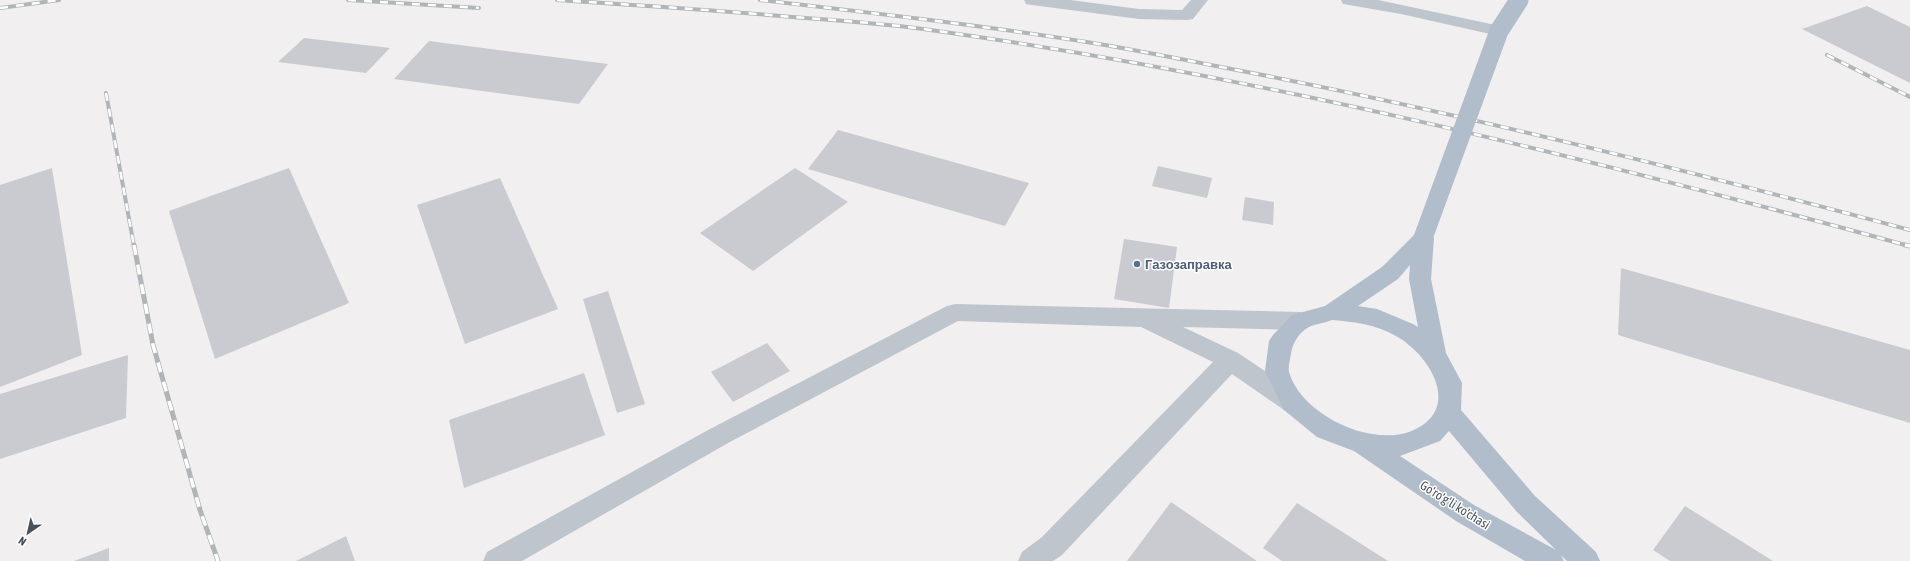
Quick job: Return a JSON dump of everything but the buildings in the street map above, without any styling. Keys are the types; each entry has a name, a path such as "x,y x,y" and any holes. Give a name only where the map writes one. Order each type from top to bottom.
{"main road":[{"path":"1423,238 1390,273 1332,312 1300,321 1281,341 1277,371 1293,403 1326,430 1363,444 1401,445 1431,434 1448,413 1450,383 1434,354 1420,279 1423,238 1499,31 1519,0"},
{"path":"1332,312 1369,315 1405,330 1434,354"},
{"path":"1448,413 1526,504 1586,561"},
{"name":"Go'ro'g'li ko'chasi","path":"1363,444 1465,513 1550,561"}],"street":[{"path":"1032,0 1139,14 1187,15 1200,0"},
{"path":"1349,0 1401,9 1499,31"},
{"path":"497,561 719,436 955,312 1300,321"},
{"path":"1142,318 1230,360 1293,403"},
{"path":"1032,561 1052,546 1230,360"}],"railway":[{"path":"0,8 59,0"},
{"path":"348,0 479,8"},
{"path":"557,0 733,12 907,27 1048,48 1172,70 1296,94 1542,150 1906,245"},
{"path":"760,0 1057,37 1145,52 1308,84 1394,102 1567,142 1910,230"},
{"path":"1827,55 1910,97"},
{"path":"106,93 134,246"},
{"path":"134,245 153,345 200,510 218,561"}],"place":[{"name":"Газозаправка","path":"1137,264"}]}
